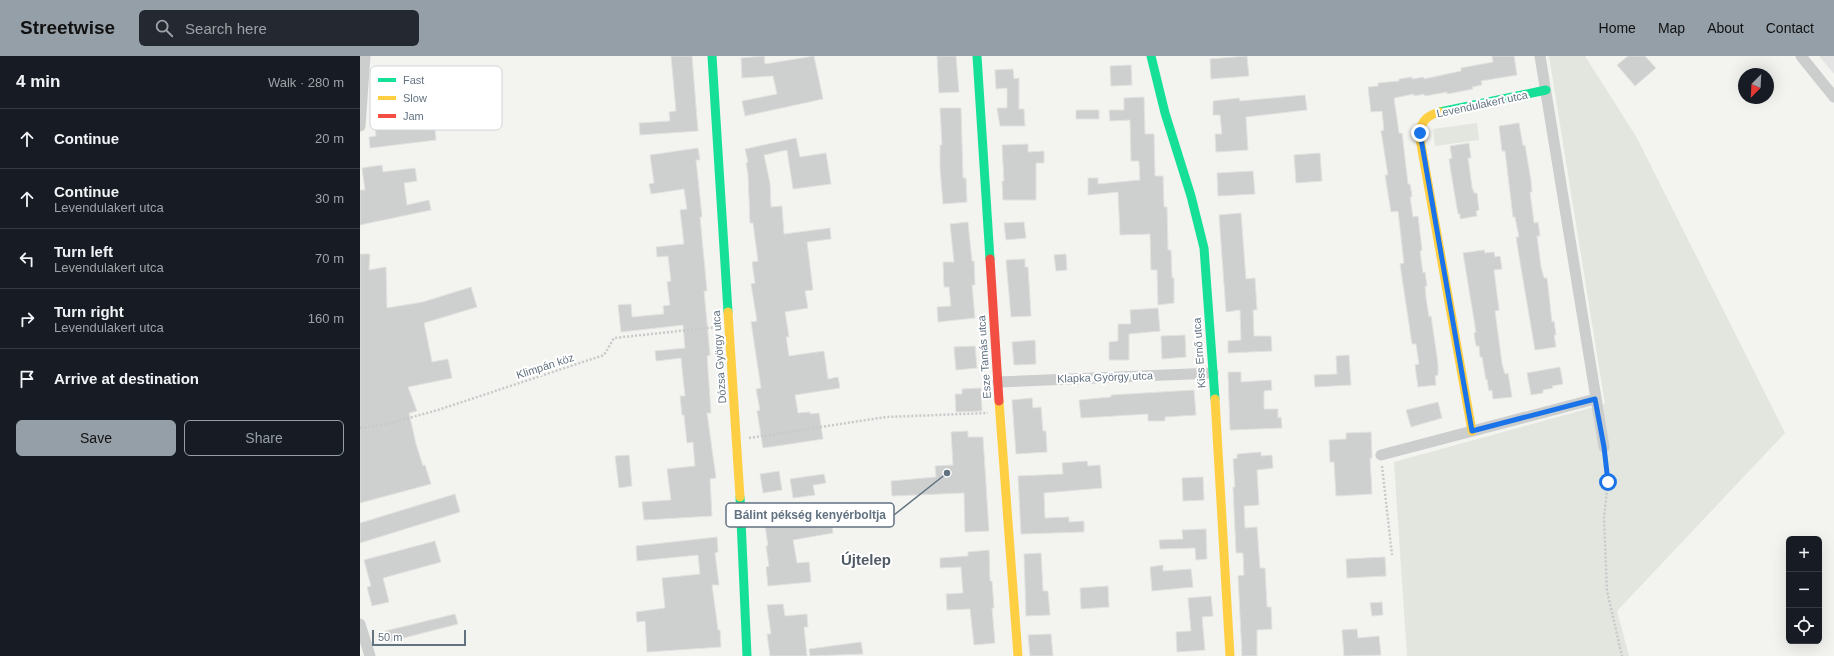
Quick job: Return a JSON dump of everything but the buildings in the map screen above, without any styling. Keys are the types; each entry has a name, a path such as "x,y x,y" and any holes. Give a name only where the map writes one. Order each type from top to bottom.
{"street":[{"path":"360,126 365,56"},
{"name":"Dózsa György utca","path":"712,56 716,136 737,440 747,656"},
{"name":"Esze Tamás utca","path":"977,56 998,382 1018,656"},
{"name":"Kiss Ernő utca","path":"1151,56 1165,113 1204,248 1230,656"},
{"path":"1540,56 1604,447"},
{"path":"1801,56 1834,96"},
{"name":"Levendulakert utca","path":"1472,431 1420,133 1421,125 1425,118 1432,114 1546,90"},
{"name":"Klapka György utca","path":"998,382 1213,373"},
{"path":"1381,455 1595,399"},
{"path":"360,624 370,656"}],"path":[{"name":"Klimpán köz","path":"360,428 386,424 438,410 604,354 614,338 730,326"},
{"path":"737,440 886,417 990,413"},
{"path":"1604,447 1608,482 1604,517 1607,591 1622,656"},
{"path":"1381,455 1392,555"}],"shaded area":[{"path":"1549,56 1585,56 1637,138 1785,433 1617,611 1629,656 1407,656 1394,462 1605,404"},
{"path":"1819,56 1834,56 1834,74"},
{"path":"1477,123 1479,140 1435,146 1433,129"}],"traffic: fast":[{"path":"712,56 728,312"},
{"path":"977,56 990,259"},
{"path":"1151,56 1165,113 1191,196 1204,248 1215,399"},
{"path":"1440,112 1546,90"},
{"path":"740,497 747,656"}],"traffic: slow":[{"path":"1440,112 1426,119 1419,133 1472,431"},
{"path":"728,312 740,497"},
{"path":"1215,399 1230,656"},
{"path":"999,401 1018,656"}],"traffic: jam":[{"path":"990,259 999,401"}],"place":[{"name":"Bálint pékség kenyérboltja","path":"947,473"}],"district":[{"name":"Újtelep","path":"866,560"}],"route":[{"path":"1420,133 1472,431 1595,399 1604,447 1608,482"}]}
